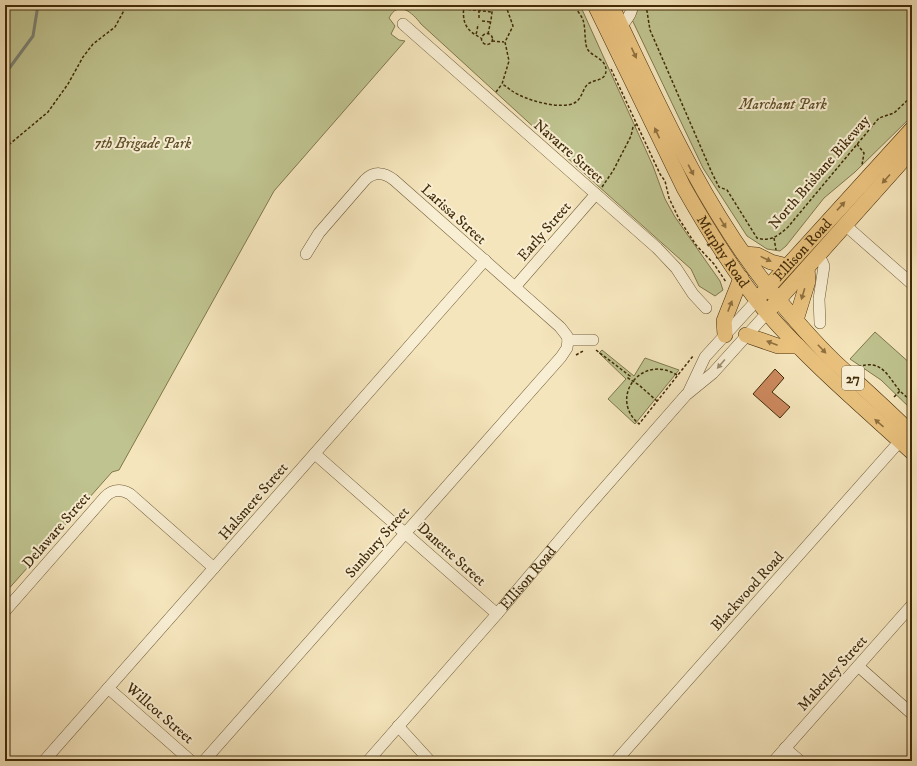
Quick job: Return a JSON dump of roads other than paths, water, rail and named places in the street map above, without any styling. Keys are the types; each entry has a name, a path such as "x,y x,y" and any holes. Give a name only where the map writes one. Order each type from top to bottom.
{"main road":[{"name":"Murphy Road","path":"595,5 684,188 704,223 741,278 767,313 837,384 906,438"},
{"name":"Murphy Road","path":"611,5 682,153 706,196 744,254 768,287 796,320 906,438 912,452"},
{"name":"Ellison Road","path":"757,300 912,129"},
{"name":"Ellison Road","path":"767,313 912,150"},
{"path":"744,254 757,255 771,262 787,266"},
{"path":"796,320 808,281 807,268"},
{"path":"725,335 724,321 741,278"},
{"path":"746,335 778,346 798,346"}],"street":[{"path":"622,26 633,10 632,5"},
{"name":"Navarre Street","path":"403,24 668,258 693,294 706,308"},
{"name":"Larissa Street","path":"306,254 319,233 364,180 373,174 389,176 560,327 567,336 568,340"},
{"name":"Early Street","path":"515,287 596,195"},
{"path":"845,225 912,284"},
{"name":"Ellison Road","path":"819,255 824,266 819,299 820,323"},
{"name":"Halsmere Street","path":"44,761 485,260"},
{"name":"Ellison Road","path":"686,395 705,357 757,300"},
{"name":"Ellison Road","path":"368,761 686,395 713,372 767,313"},
{"path":"568,340 592,347"},
{"name":"Sunbury Street","path":"204,761 561,357 568,340"},
{"name":"Blackwood Road","path":"616,761 906,438"},
{"name":"Danette Street","path":"315,454 497,614"},
{"name":"Delaware Street","path":"5,611 105,497 117,490 126,491 130,494 214,568"},
{"name":"Maberley Street","path":"774,761 912,605"},
{"path":"858,666 912,714"},
{"name":"Willcot Street","path":"108,688 191,761"},
{"path":"398,726 430,761"},
{"path":"785,748 800,761"}],"waterway":[{"path":"5,74 33,36 38,5"}],"park label":[{"name":"Marchant Park","path":"783,104"},
{"name":"7th Brigade Park","path":"143,143"}]}
